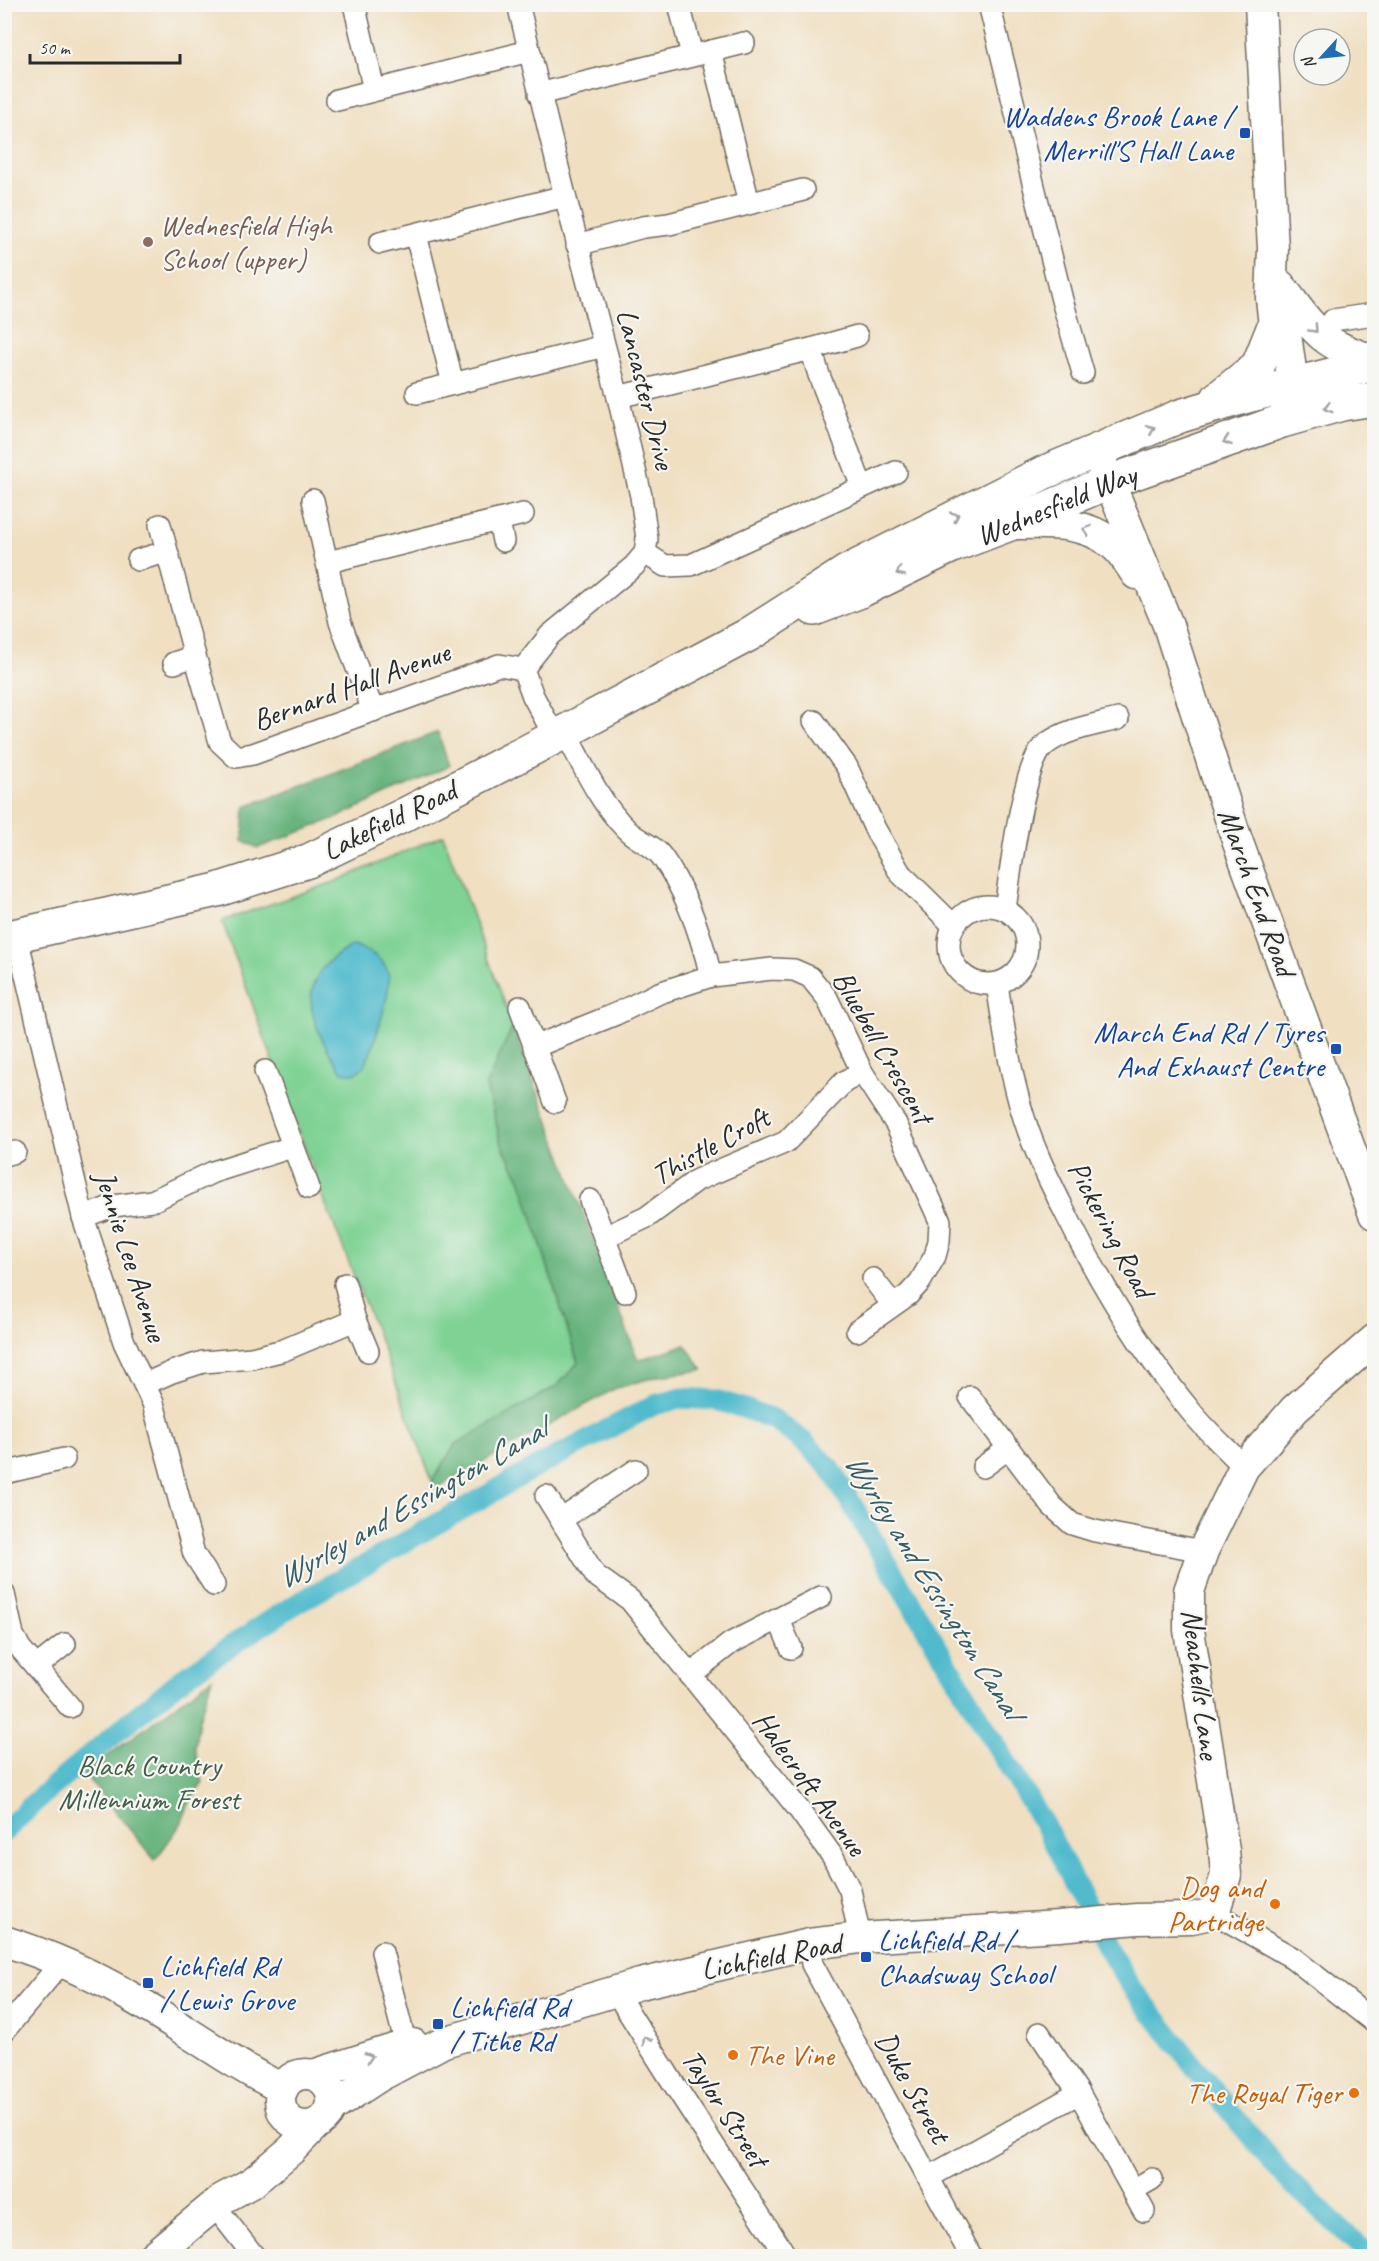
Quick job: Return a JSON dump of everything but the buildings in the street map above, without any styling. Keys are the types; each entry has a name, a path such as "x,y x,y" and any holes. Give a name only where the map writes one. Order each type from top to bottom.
{"main road":[{"path":"1205,408 1258,366 1274,326"},
{"path":"748,636 857,566 1043,473 1180,416 1374,362"},
{"name":"Wednesfield Way","path":"748,636 858,592 952,546 1119,479 1282,421 1374,399"},
{"name":"Lakefield Road","path":"11,938 217,890 308,861 404,815 748,636"}],"street":[{"path":"354,4 374,90"},
{"name":"Lancaster Drive","path":"518,4 641,496 647,539 645,553"},
{"path":"679,4 702,53 749,202"},
{"path":"989,4 1062,300 1085,360"},
{"path":"1260,4 1273,249 1278,283 1282,421"},
{"path":"540,94 744,43"},
{"path":"337,100 529,51"},
{"path":"578,245 803,190"},
{"path":"380,243 565,196"},
{"path":"416,235 453,384"},
{"path":"1273,249 1271,298 1281,387"},
{"path":"1278,283 1318,334 1349,353 1374,362"},
{"path":"1332,320 1374,314"},
{"path":"618,397 857,336"},
{"path":"417,393 604,346"},
{"path":"811,349 862,488"},
{"path":"1107,447 1119,479 1149,537 1156,600"},
{"path":"711,976 703,943 688,906 661,855 627,831 603,802 533,696 523,669 550,635 634,566 645,553 665,566 691,565 896,472"},
{"path":"313,500 340,622 373,711"},
{"path":"328,562 501,531 523,514"},
{"name":"March End Road","path":"1010,524 1050,524 1092,531 1113,544 1156,600 1168,626 1237,840 1369,1189 1374,1214"},
{"name":"Bernard Hall Avenue","path":"160,525 220,742 236,757 252,754 499,665 523,669"},
{"path":"138,560 166,552"},
{"path":"174,663 195,656"},
{"path":"1005,909 1027,779 1043,746 1063,734 1118,719"},
{"path":"814,721 847,767 875,829 900,873 954,926"},
{"path":"982,906 1005,909 1016,917 1024,928 1028,941 1021,967 1012,977 997,984 977,983 966,978 951,960 950,936 954,926 961,916 971,909 982,906"},
{"name":"Jennie Lee Avenue","path":"11,938 83,1217 124,1342 153,1403 194,1554 214,1585"},
{"name":"Bluebell Crescent","path":"534,1047 616,1014 659,993 711,976 772,969 794,970 810,977 827,998 862,1072 896,1124 940,1221 939,1241 927,1273 908,1295 857,1331"},
{"name":"Pickering Road","path":"997,984 1007,1055 1024,1118 1044,1169 1074,1231 1104,1286 1144,1348 1194,1415 1244,1467"},
{"path":"520,1007 555,1102"},
{"path":"265,1071 309,1188"},
{"name":"Thistle Croft","path":"605,1237 647,1217 697,1180 786,1142 844,1082 862,1072"},
{"path":"83,1217 112,1206 152,1201 213,1172 292,1147"},
{"path":"590,1200 625,1292"},
{"path":"873,1279 893,1305"},
{"path":"345,1284 355,1320 368,1351"},
{"path":"145,1384 203,1362 252,1358 284,1350 355,1320"},
{"name":"Neachells Lane","path":"1214,1913 1226,1875 1189,1630 1189,1591 1203,1551 1244,1467 1295,1409 1374,1340"},
{"path":"970,1397 1052,1506 1072,1524 1095,1531 1203,1551"},
{"path":"983,1467 1009,1448"},
{"path":"4,1473 63,1459"},
{"path":"562,1519 636,1470"},
{"name":"Halecroft Avenue","path":"546,1496 595,1575 630,1600 800,1811 833,1857 850,1890 860,1938"},
{"path":"4,1594 13,1635 20,1648 70,1707"},
{"path":"690,1675 731,1643 821,1598"},
{"path":"779,1620 791,1648"},
{"path":"36,1667 65,1644"},
{"path":"1214,1913 1293,1958 1374,2022"},
{"name":"Lichfield Road","path":"218,2202 253,2182 291,2150 324,2116 380,2076 444,2042 617,1990 809,1944 860,1938 1137,1919 1192,1918 1214,1913"},
{"path":"4,1941 106,1983 136,2000 247,2072 284,2103 302,2125 324,2116 331,2091 321,2079 313,2075 291,2079 284,2103 280,2134 270,2148 243,2172 218,2202 153,2256"},
{"name":"Duke Street","path":"809,1944 812,1964 971,2256"},
{"path":"382,1952 406,2045"},
{"path":"4,2031 61,1963"},
{"name":"Taylor Street","path":"617,1990 676,2088 786,2256"},
{"path":"1039,2033 1079,2093 1144,2211"},
{"name":"Lichfield Road","path":"313,2075 406,2045 444,2042"},
{"path":"929,2177 1079,2093"},
{"path":"1133,2190 1152,2179"},
{"path":"218,2202 254,2256"}],"green space":[{"path":"438,732 449,766 336,818 258,848 243,841 245,807"},
{"path":"443,835 513,1026 486,1085 501,1143 521,1181 578,1363 557,1386 456,1444 432,1481 382,1346 320,1190 222,921 334,882"},
{"path":"513,1026 638,1360 685,1345 703,1370 659,1376 616,1388 435,1489 432,1481 456,1444 557,1386 578,1363 521,1181 501,1143 486,1085"},
{"name":"Black Country Millennium Forest","path":"212,1678 199,1719 195,1747 203,1783 191,1799 181,1824 155,1860 84,1774"}],"water":[{"path":"354,945 381,961 388,971 389,978 384,1008 372,1048 364,1065 355,1074 342,1072 330,1054 314,1019 311,1002 313,986 320,971 334,958"}],"waterway":[{"name":"Wyrley and Essington Canal","path":"4,1832 38,1799 182,1679 291,1607 540,1465 654,1405 682,1398 716,1400 743,1408 773,1419 803,1441 830,1468 1050,1835 1107,1948 1133,1989 1286,2178 1371,2256"}],"place":[{"name":"Waddens Brook Lane / Merrill'S Hall Lane","path":"1245,133"},
{"name":"Wednesfield High School (upper)","path":"148,242"},
{"name":"March End Rd / Tyres And Exhaust Centre","path":"1336,1049"},
{"name":"Dog and Partridge","path":"1275,1904"},
{"name":"Lichfield Rd / Chadsway School","path":"866,1957"},
{"name":"Lichfield Rd / Lewis Grove","path":"148,1983"},
{"name":"Lichfield Rd / Tithe Rd","path":"438,2024"},
{"name":"The Vine","path":"733,2055"},
{"name":"The Royal Tiger","path":"1354,2093"}]}
